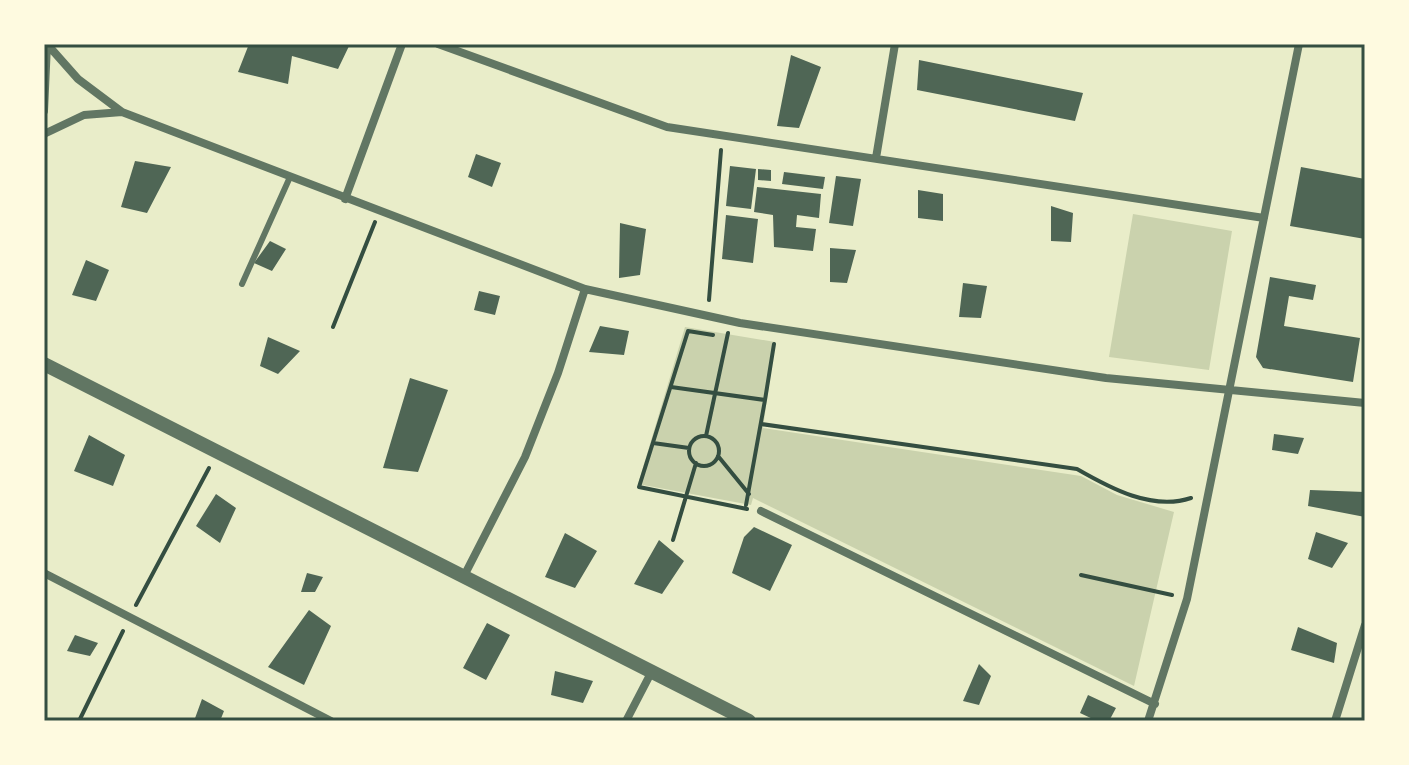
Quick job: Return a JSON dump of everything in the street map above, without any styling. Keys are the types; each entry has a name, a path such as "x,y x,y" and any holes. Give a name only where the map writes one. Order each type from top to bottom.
{"street":[{"path":"44,111 47,44"},
{"path":"47,44 78,79 122,112 585,289 731,322 1106,378 1365,403"},
{"path":"345,199 402,44"},
{"path":"438,44 667,127 1264,218"},
{"path":"876,158 895,44"},
{"path":"1148,721 1187,599 1299,44"},
{"path":"44,134 84,115 122,112"},
{"path":"464,576 531,443 585,289"},
{"path":"44,364 749,721"},
{"path":"761,511 1155,704"},
{"path":"44,573 331,721"},
{"path":"1335,721 1365,625"},
{"path":"626,721 652,671"}],"lane":[{"path":"242,284 290,177"}],"path":[{"path":"708,317 722,135"},
{"path":"333,327 379,212"},
{"path":"706,436 731,322"},
{"path":"727,337 688,331 639,487 761,511"},
{"path":"745,508 774,344 759,342"},
{"path":"671,387 765,400"},
{"path":"761,424 1077,469 1118,492 1175,504 1210,492"},
{"path":"706,436 694,440 689,448 690,457 696,463 706,465 718,456"},
{"path":"706,436 718,445 718,456 761,511"},
{"path":"653,443 689,448"},
{"path":"79,721 217,451"},
{"path":"673,540 696,463"},
{"path":"1081,575 1187,599"}],"green space":[{"path":"1133,214 1232,231 1209,370 1109,357"},
{"path":"685,327 775,342 763,428 1081,476 1117,495 1174,512 1134,686 753,498 751,505 638,484"}],"building":[{"path":"249,44 350,44 338,69 292,56 288,84 238,72"},
{"path":"791,55 821,67 799,128 777,126"},
{"path":"919,60 1083,93 1075,121 917,90"},
{"path":"476,154 501,163 492,187 468,177"},
{"path":"135,161 171,167 147,213 121,207"},
{"path":"730,166 756,169 751,209 726,206"},
{"path":"1301,167 1365,179 1365,239 1290,226"},
{"path":"758,169 771,170 771,181 758,180"},
{"path":"784,172 825,177 823,189 782,184"},
{"path":"836,176 861,179 853,226 829,223"},
{"path":"757,187 821,194 819,218 797,215 796,227 816,229 813,251 774,247 773,215 754,212"},
{"path":"918,190 943,194 943,221 918,218"},
{"path":"1051,206 1073,213 1071,242 1051,241"},
{"path":"726,215 758,219 753,263 722,259"},
{"path":"620,223 646,229 640,275 619,278"},
{"path":"270,241 286,249 272,271 254,263"},
{"path":"830,248 856,250 847,283 830,282"},
{"path":"86,260 109,270 96,301 72,295"},
{"path":"1270,277 1316,285 1313,300 1289,296 1284,326 1360,338 1353,382 1263,368 1256,357"},
{"path":"963,283 987,286 981,318 959,317"},
{"path":"479,291 500,296 495,315 474,310"},
{"path":"600,326 629,331 624,355 589,352"},
{"path":"268,337 300,351 278,374 260,366"},
{"path":"410,378 448,390 418,472 383,468"},
{"path":"1274,434 1304,438 1298,454 1272,450"},
{"path":"89,435 125,455 113,486 74,471"},
{"path":"1310,490 1365,492 1365,517 1308,506"},
{"path":"216,494 236,508 220,543 196,526"},
{"path":"754,527 792,545 770,591 732,573 744,537"},
{"path":"1316,532 1348,543 1332,568 1308,559"},
{"path":"565,533 597,551 575,588 545,577"},
{"path":"659,540 684,561 662,594 634,584"},
{"path":"307,573 323,577 315,592 301,592"},
{"path":"309,610 331,626 304,685 268,667"},
{"path":"487,623 510,635 486,680 463,668"},
{"path":"1298,627 1337,643 1334,663 1291,650"},
{"path":"75,635 98,643 90,656 67,651"},
{"path":"979,664 991,676 979,705 963,701"},
{"path":"555,671 593,681 583,703 551,695"},
{"path":"1088,695 1116,708 1109,721 1097,721 1080,713"},
{"path":"202,699 224,711 220,721 194,721"}]}
